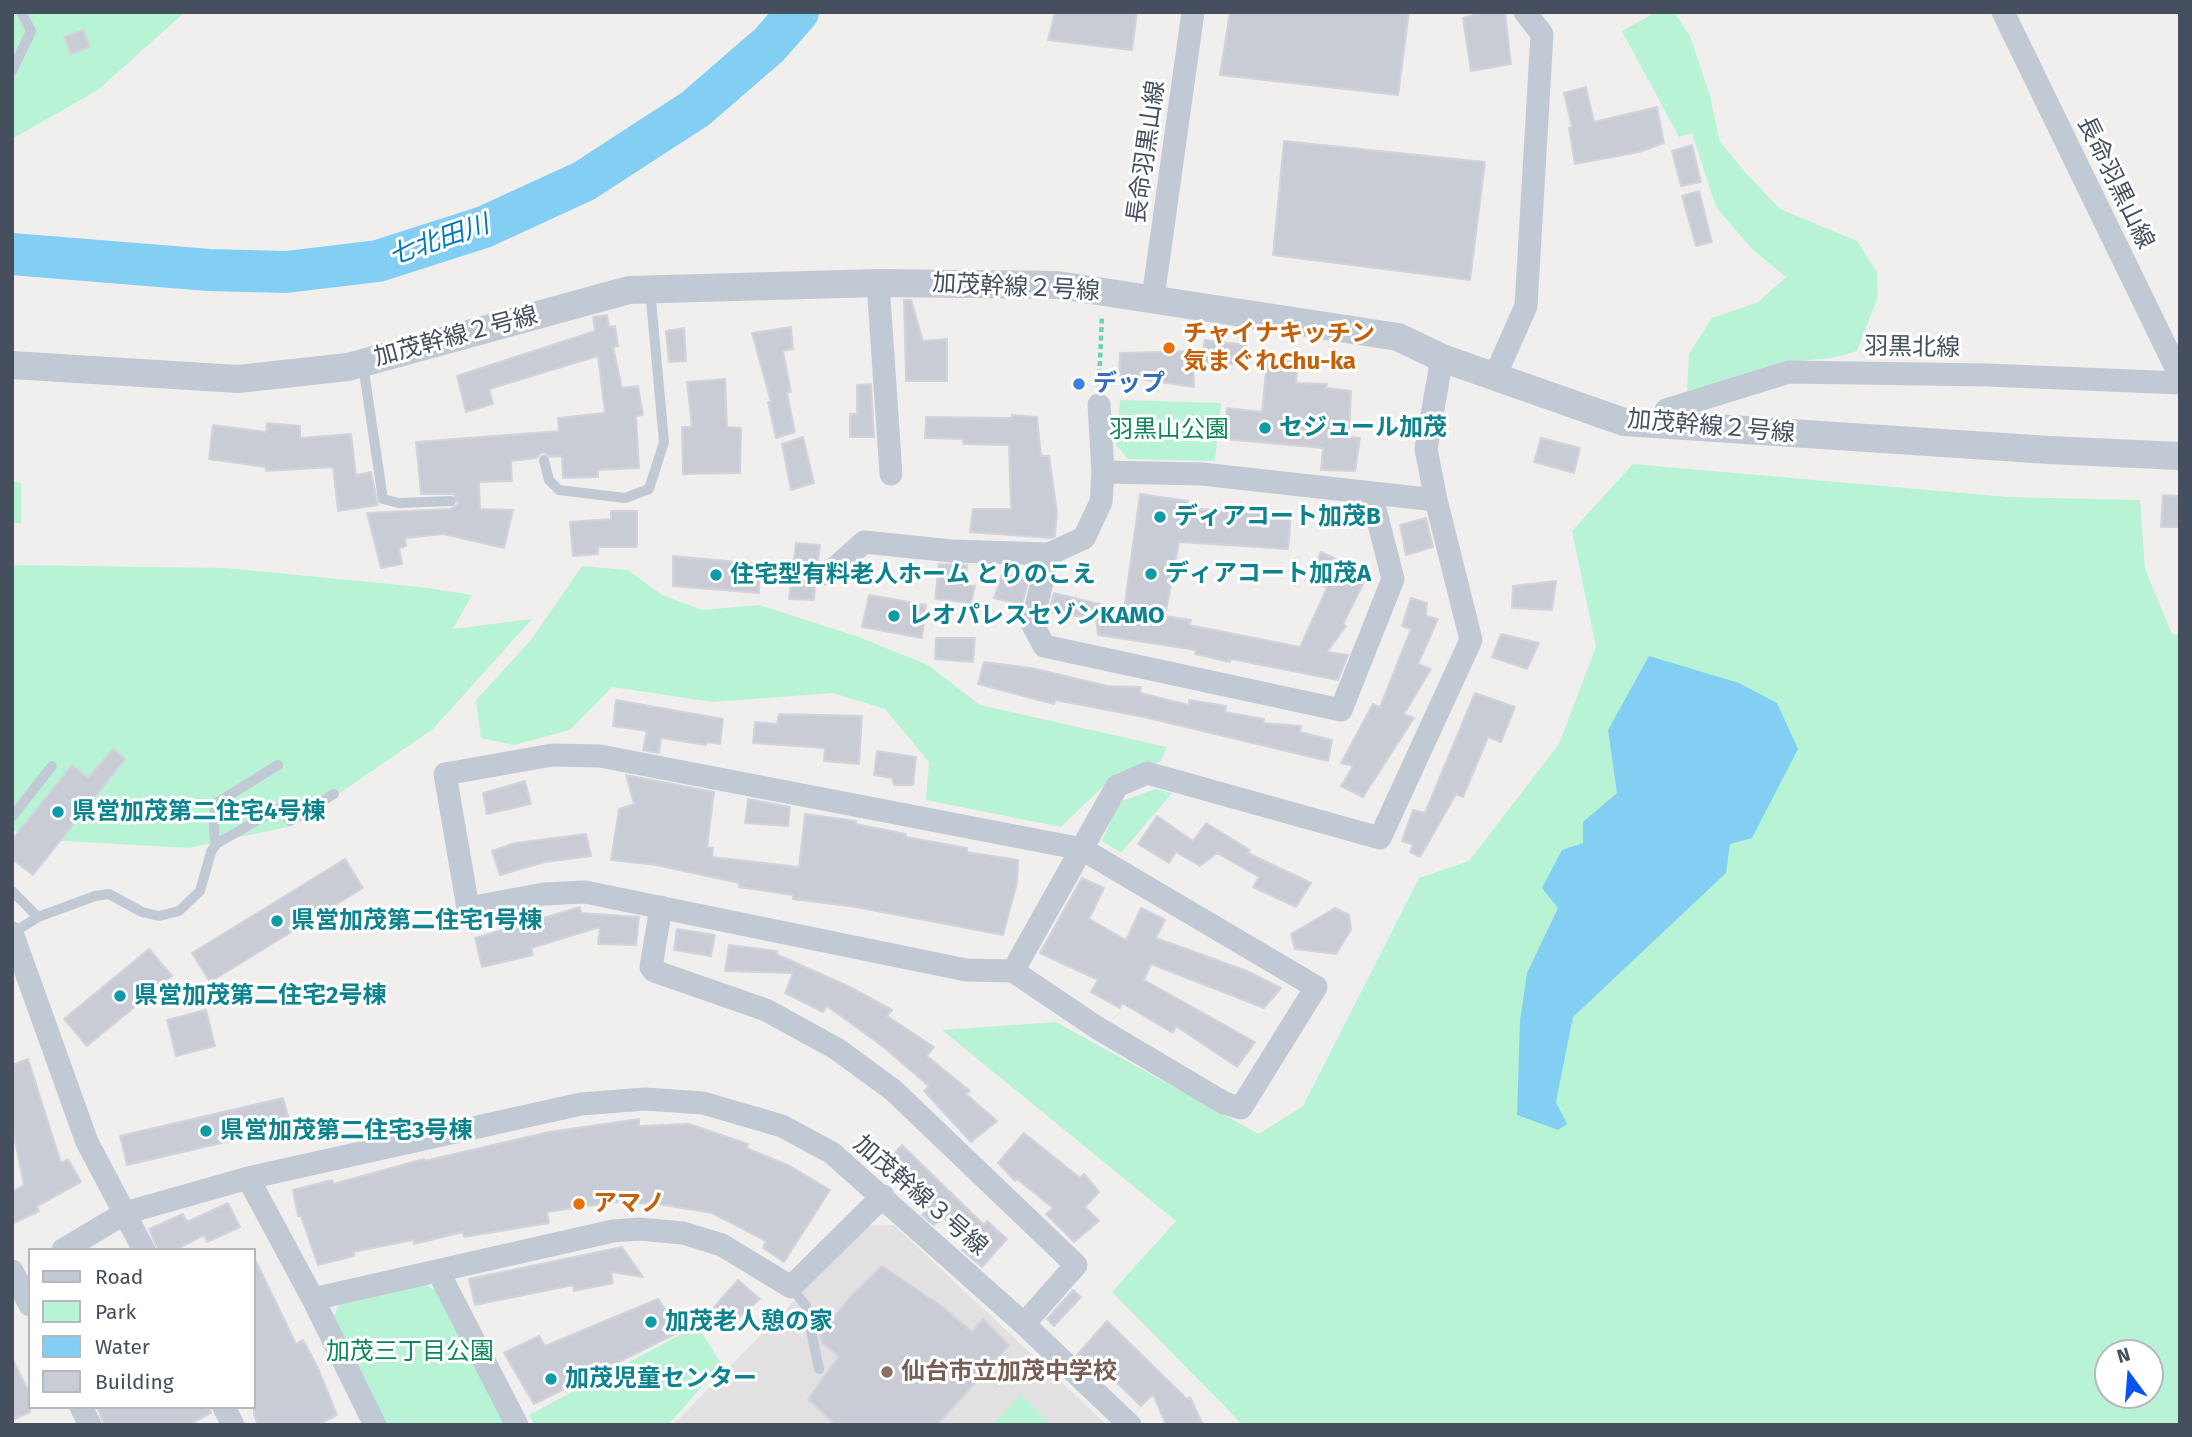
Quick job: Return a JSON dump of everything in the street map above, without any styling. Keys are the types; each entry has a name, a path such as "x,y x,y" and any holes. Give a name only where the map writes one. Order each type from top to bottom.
{"street":[{"name":"長命羽黒山線","path":"1153,298 1193,12"},
{"path":"1495,376 1526,306 1542,34 1525,12"},
{"name":"長命羽黒山線","path":"2003,12 2180,376"},
{"name":"加茂幹線２号線","path":"12,365 238,379 362,363 629,290 878,283 1058,285 1398,337 1442,358 1624,422 2180,456"},
{"path":"878,283 891,474"},
{"path":"1013,971 1117,786 1147,773 1380,838 1471,640 1426,449 1442,358"},
{"name":"羽黒北線","path":"1667,426 1666,410 1789,372 1988,375 2180,383"},
{"path":"822,574 834,569 864,542 952,551 1049,554 1084,538 1101,502 1103,472 1099,405"},
{"path":"1103,472 1202,474 1436,500"},
{"path":"1049,554 1032,623 1044,646 1341,710 1393,579 1371,493"},
{"path":"552,755 600,756 1082,849 1317,987 1241,1108 1224,1103 1096,1027 1013,971 966,970 661,907 585,892 544,894 468,908 445,774 552,755"},
{"path":"661,907 651,967 654,971 766,1010 837,1049 893,1090 1076,1265 1024,1324"},
{"path":"13,933 87,1142 143,1248"},
{"name":"加茂幹線３号線","path":"66,1248 125,1213 247,1178 571,1106 645,1099 703,1103 782,1126 832,1153 1024,1324 1130,1425"},
{"path":"247,1178 313,1299 375,1425"},
{"path":"313,1299 613,1231 650,1230 683,1233 722,1245 791,1287 883,1196"},
{"path":"438,1271 517,1425"},
{"path":"82,1409 90,1425"},
{"path":"225,1409 233,1425"}],"lane":[{"path":"12,71 32,31 21,12"},
{"path":"544,460 549,480 559,490 625,498 649,489 664,442 650,289"},
{"path":"362,363 383,499 400,503 451,501"},
{"path":"216,844 215,804 278,765"},
{"path":"12,817 52,766"},
{"path":"13,933 38,916 95,896 109,894 142,912 159,916 170,915 188,905 200,891 211,852 216,844 281,807 290,821 334,794"},
{"path":"12,891 38,916"},
{"path":"791,1287 806,1306 819,1368"}],"path":[{"path":"1099,405 1102,291"}],"shaded area":[{"name":"仙台市立加茂中学校","path":"894,1225 1107,1425 673,1425 867,1226"}],"green space":[{"path":"12,12 185,12 98,90 12,139"},
{"path":"1656,12 1674,12 1690,36 1710,96 1720,142 1745,172 1780,209 1857,241 1877,272 1878,297 1857,351 1832,358 1789,362 1687,391 1689,354 1712,318 1758,302 1786,277 1752,249 1716,207 1692,133 1679,137 1622,31"},
{"name":"羽黒山公園","path":"1120,400 1221,403 1215,461 1128,459 1116,445"},
{"path":"1633,464 2008,497 2140,500 2145,569 2172,634 2180,635 2180,1425 1243,1425 1112,1292 1176,1221 942,1030 1056,1022 1259,1134 1303,1106 1419,878 1469,861 1559,744 1596,647 1572,531"},
{"path":"12,481 21,483 21,523 12,523"},
{"path":"12,565 226,568 421,587 472,595 453,629 532,619 433,729 292,826 189,848 47,840 12,830"},
{"path":"582,566 628,570 662,595 702,610 759,605 856,636 928,665 980,705 1167,747 1160,762 1118,772 1061,827 926,800 929,762 885,709 833,693 713,702 612,687 570,730 514,745 481,738 476,700 531,640"},
{"path":"1155,789 1172,793 1121,853 1102,841 1119,802"},
{"name":"加茂三丁目公園","path":"424,1284 439,1292 507,1425 387,1425 333,1319 340,1302"},
{"path":"697,1326 722,1364 668,1425 535,1425 529,1415"},
{"path":"1021,1395 1052,1425 992,1425"}],"water":[{"path":"1649,656 1739,683 1777,703 1798,749 1752,838 1730,844 1726,873 1573,1017 1556,1102 1567,1124 1558,1130 1517,1115 1520,1021 1527,973 1558,908 1542,888 1562,850 1583,843 1583,822 1617,793 1608,730"}],"building":[{"path":"1055,12 1137,12 1132,50 1048,40"},
{"path":"1230,12 1409,12 1398,95 1220,75"},
{"path":"1483,12 1505,12 1511,64 1471,71 1463,18"},
{"path":"83,30 90,47 71,54 64,37"},
{"path":"1586,87 1594,122 1657,107 1664,143 1639,152 1575,164 1569,128 1572,127 1564,93"},
{"path":"1284,141 1485,162 1470,280 1273,255"},
{"path":"1692,145 1701,182 1681,186 1672,151"},
{"path":"1699,191 1712,242 1696,246 1682,196"},
{"path":"904,300 911,300 923,341 947,339 947,381 906,381"},
{"path":"607,315 609,327 615,326 618,346 613,347 622,388 638,386 643,415 636,416 639,468 598,470 598,477 563,478 562,456 551,457 543,452 536,458 511,461 512,481 479,482 480,509 513,510 504,548 443,534 405,538 406,546 399,548 402,564 381,568 367,513 451,509 458,504 454,494 421,494 416,442 559,431 558,418 605,413 598,356 489,389 493,404 466,412 457,376 595,331 593,317"},
{"path":"791,327 793,349 783,351 791,392 787,393 795,432 776,438 768,402 771,402 752,333"},
{"path":"684,328 686,361 669,362 666,331"},
{"path":"1205,340 1246,345 1245,365 1201,362"},
{"path":"1193,351 1194,387 1119,376 1120,353"},
{"path":"1267,360 1298,362 1296,383 1327,384 1326,388 1351,391 1349,437 1360,438 1355,471 1321,470 1323,448 1224,439 1227,408 1262,412"},
{"path":"725,379 727,427 741,428 740,473 683,474 682,427 692,427 687,382"},
{"path":"871,384 874,437 850,437 850,414 857,414 857,385"},
{"path":"1012,415 1037,417 1041,456 1049,456 1057,512 1055,536 1051,538 970,532 973,509 1011,509 1009,445 963,444 963,439 925,438 926,417 1012,418"},
{"path":"267,423 300,426 300,438 351,434 356,475 371,472 378,505 338,511 333,467 266,471 266,467 209,459 213,425 266,432"},
{"path":"803,437 814,483 791,490 782,444"},
{"path":"1541,438 1580,448 1574,473 1534,462"},
{"path":"1140,494 1188,501 1186,508 1291,515 1288,549 1179,542 1165,616 1191,620 1189,625 1300,647 1327,588 1309,579 1321,552 1368,574 1343,624 1346,626 1327,652 1348,655 1338,680 1231,659 1230,662 1195,654 1196,650 1098,635 1096,619 1049,612 1054,593 1124,610"},
{"path":"2163,495 2180,496 2180,527 2161,527"},
{"path":"611,511 637,511 637,547 598,547 598,554 573,556 570,522 611,519"},
{"path":"1426,518 1433,547 1406,555 1400,525"},
{"path":"796,543 820,545 818,561 809,572 815,586 814,600 789,599"},
{"name":"住宅型有料老人ホーム とりのこえ","path":"673,556 759,564 759,593 673,586"},
{"path":"939,564 967,565 965,585 975,586 971,603 935,599"},
{"path":"1002,574 1029,578 1022,605 994,598"},
{"path":"1556,581 1552,610 1512,608 1513,586"},
{"name":"レオパレスセゾンKAMO","path":"869,595 926,605 922,638 862,627"},
{"path":"1411,598 1427,603 1426,616 1438,619 1418,664 1431,669 1404,714 1414,718 1363,797 1341,786 1353,766 1341,763 1373,704 1380,707 1411,629 1402,626"},
{"path":"1501,634 1539,643 1527,669 1492,657"},
{"path":"936,638 975,638 973,662 935,659"},
{"path":"984,662 1031,668 1108,686 1141,687 1140,693 1189,705 1189,700 1226,706 1225,712 1264,719 1263,723 1301,726 1300,732 1332,740 1328,761 1144,717 1055,700 1054,704 978,684"},
{"path":"1475,693 1515,707 1501,742 1488,737 1463,797 1456,794 1420,857 1410,852 1413,845 1402,841 1413,810 1425,813"},
{"path":"616,700 723,719 720,744 707,742 706,745 661,738 659,753 643,750 647,731 613,726"},
{"path":"779,714 862,716 859,764 824,761 825,748 753,743 755,722 777,724"},
{"name":"県営加茂第二住宅4号棟","path":"113,749 125,759 33,875 12,859 12,840 72,765 88,778"},
{"path":"877,751 916,757 913,785 894,785 892,778 874,775"},
{"path":"626,775 714,792 707,847 713,848 712,857 799,867 805,814 856,821 856,824 906,834 906,837 967,848 967,852 1018,860 1017,883 1003,935 856,907 793,899 793,895 739,887 739,883 656,865 611,860 619,809 634,804"},
{"path":"525,781 531,804 487,814 483,793"},
{"path":"748,799 790,807 788,826 745,823"},
{"path":"1157,816 1193,841 1206,823 1250,850 1248,853 1311,883 1296,907 1253,887 1259,877 1217,853 1200,866 1176,852 1169,863 1138,844"},
{"path":"586,834 591,856 545,862 500,875 492,851 515,843"},
{"name":"県営加茂第二住宅1号棟","path":"345,859 363,888 210,982 192,953"},
{"path":"1082,878 1104,888 1089,919 1126,940 1141,908 1165,920 1156,938 1247,971 1281,988 1264,1008 1151,964 1144,980 1255,1042 1237,1067 1176,1026 1173,1033 1122,1003 1120,1008 1091,992 1098,980 1040,953"},
{"path":"580,907 581,913 639,917 636,945 598,944 600,927 531,948 533,955 482,967 475,938"},
{"path":"1335,908 1349,915 1351,930 1336,954 1295,949 1291,934"},
{"path":"677,929 715,935 711,956 674,950"},
{"path":"729,945 777,951 776,954 850,987 892,1010 887,1016 934,1047 927,1056 970,1091 966,1094 997,1121 971,1142 924,1091 929,1086 882,1046 827,1006 823,1012 785,993 793,973 725,971"},
{"name":"県営加茂第二住宅2号棟","path":"149,949 172,976 87,1046 64,1019"},
{"path":"206,1010 215,1046 176,1056 167,1020"},
{"path":"28,1059 61,1163 68,1159 81,1182 37,1206 39,1211 12,1224 12,1192 24,1185 12,1126 12,1065"},
{"name":"県営加茂第二住宅3号棟","path":"283,1098 291,1127 127,1165 120,1136"},
{"path":"639,1119 639,1126 689,1124 748,1144 746,1148 790,1166 830,1190 784,1262 763,1248 766,1241 712,1213 658,1204 616,1202 547,1212 549,1223 464,1237 463,1232 414,1244 413,1240 353,1252 354,1256 318,1265 301,1216 298,1216 293,1190 332,1180 333,1184 424,1159 549,1132"},
{"path":"1024,1133 1080,1178 1084,1174 1099,1192 1085,1207 1099,1221 1074,1242 1046,1214 1053,1208 1017,1179 1015,1181 998,1163"},
{"path":"902,1145 984,1225 987,1221 1007,1239 982,1267 962,1250 975,1234 944,1219 934,1225 922,1215 925,1211 881,1168"},
{"path":"228,1203 240,1227 207,1242 204,1235 179,1248 157,1248 149,1229 183,1214 187,1222"},
{"path":"622,1247 643,1277 611,1272 613,1283 574,1291 573,1285 475,1305 469,1279"},
{"path":"256,1261 296,1344 303,1340 317,1366 337,1415 317,1425 258,1425 254,1415"},
{"path":"882,1266 944,1308 972,1332 983,1319 1009,1345 937,1425 836,1425 808,1399 839,1356 822,1343 820,1336 850,1297"},
{"path":"738,1280 760,1299 725,1330 708,1314"},
{"path":"1073,1290 1081,1297 1054,1326 1047,1319"},
{"name":"加茂児童センター","path":"658,1299 681,1331 534,1404 504,1353 539,1336 545,1346"},
{"path":"1107,1321 1187,1399 1190,1397 1203,1425 1166,1425 1153,1394 1141,1406 1101,1368 1096,1373 1077,1355"},
{"path":"12,1358 28,1390 30,1412 12,1420"},
{"path":"98,1409 210,1409 211,1413 188,1425 104,1425"}],"waterway":[{"name":"七北田川","path":"12,254 209,270 286,272 378,261 484,227 584,181 695,109 769,45 798,12"}],"place":[{"name":"チャイナキッチン 気まぐれChu-ka","path":"1169,348"},
{"name":"デップ","path":"1079,384"},
{"name":"セジュール加茂","path":"1265,428"},
{"name":"ディアコート加茂B","path":"1160,517"},
{"name":"ディアコート加茂A","path":"1151,574"},
{"name":"住宅型有料老人ホーム とりのこえ","path":"716,575"},
{"name":"レオパレスセゾンKAMO","path":"894,616"},
{"name":"県営加茂第二住宅4号棟","path":"58,812"},
{"name":"県営加茂第二住宅1号棟","path":"277,921"},
{"name":"県営加茂第二住宅2号棟","path":"120,996"},
{"name":"県営加茂第二住宅3号棟","path":"206,1131"},
{"name":"アマノ","path":"579,1204"},
{"name":"加茂老人憩の家","path":"651,1322"},
{"name":"仙台市立加茂中学校","path":"887,1372"},
{"name":"加茂児童センター","path":"551,1379"}]}
